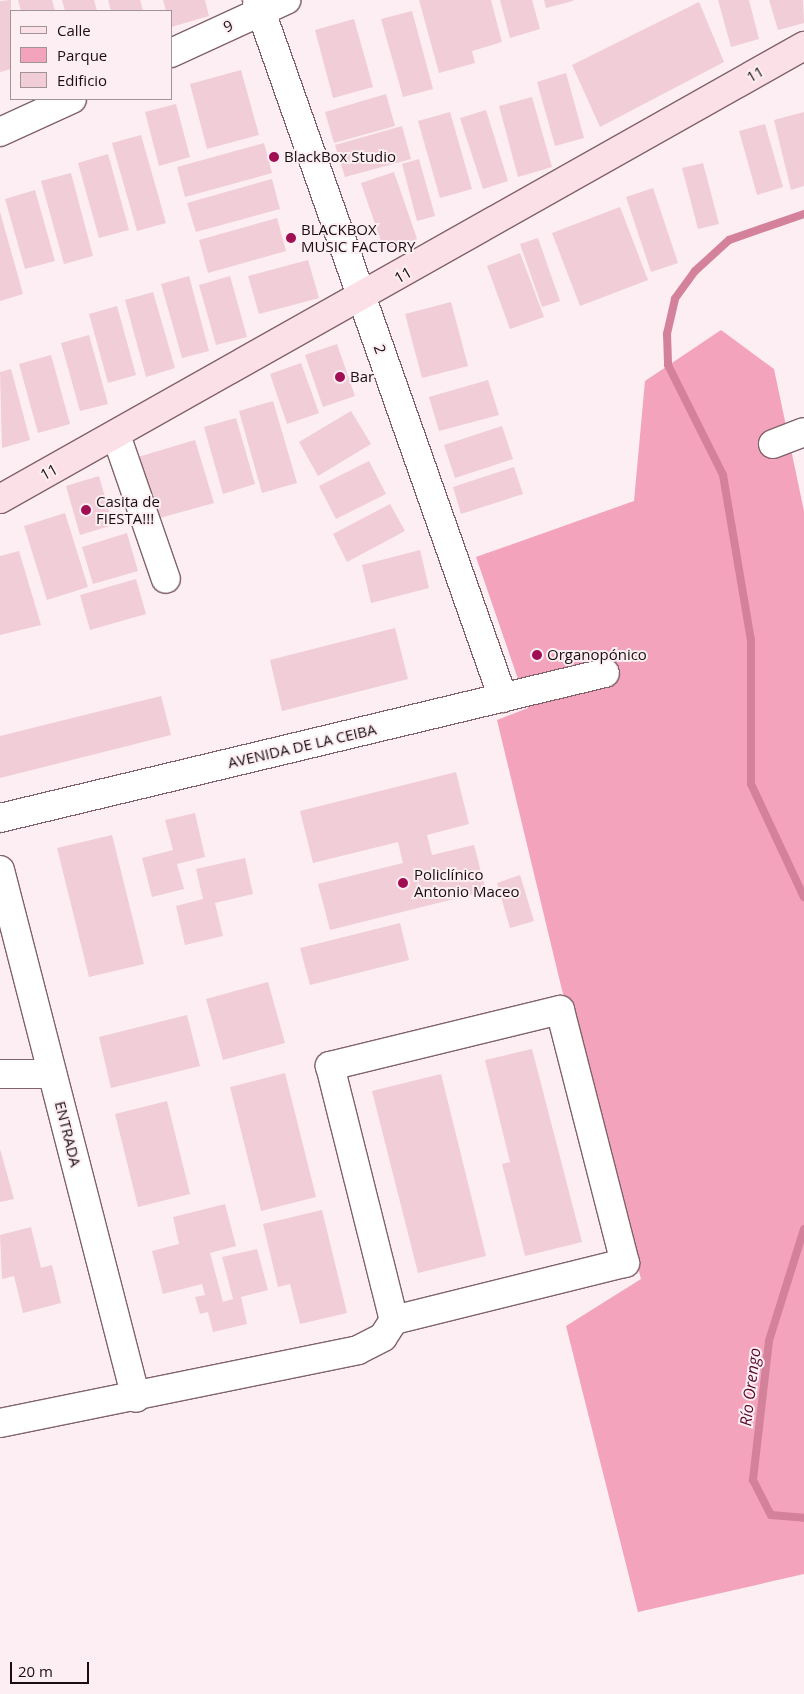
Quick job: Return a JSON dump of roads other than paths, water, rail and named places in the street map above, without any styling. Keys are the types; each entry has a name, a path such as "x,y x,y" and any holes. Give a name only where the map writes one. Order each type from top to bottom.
{"street":[{"name":"9","path":"172,52 259,5 286,0"},
{"name":"2","path":"259,5 503,698"},
{"name":"11","path":"0,499 362,297 804,46"},
{"path":"0,132 70,100"},
{"path":"773,444 804,432"},
{"path":"116,435 166,579"},
{"name":"AVENIDA DE LA CEIBA","path":"0,818 604,674"},
{"name":"ENTRADA","path":"0,870 136,1398"},
{"path":"0,1423 136,1398 358,1350 383,1336 394,1320 625,1263 560,1010 330,1066 394,1320"},
{"path":"0,1074 52,1074"}],"waterway":[{"path":"804,214 729,240 695,271 675,299 667,334 668,365 723,475 751,640 751,784 804,897"},
{"name":"Río Orengo","path":"804,1229 769,1341 753,1480 771,1515 804,1518"}],"place":[{"name":"BlackBox Studio","path":"274,157"},
{"name":"BLACKBOX MUSIC FACTORY","path":"291,238"},
{"name":"Bar","path":"340,377"},
{"name":"Casita de FIESTA!!!","path":"86,510"},
{"name":"Organopónico","path":"537,655"},
{"name":"Policlínico Antonio Maceo","path":"403,883"}]}
